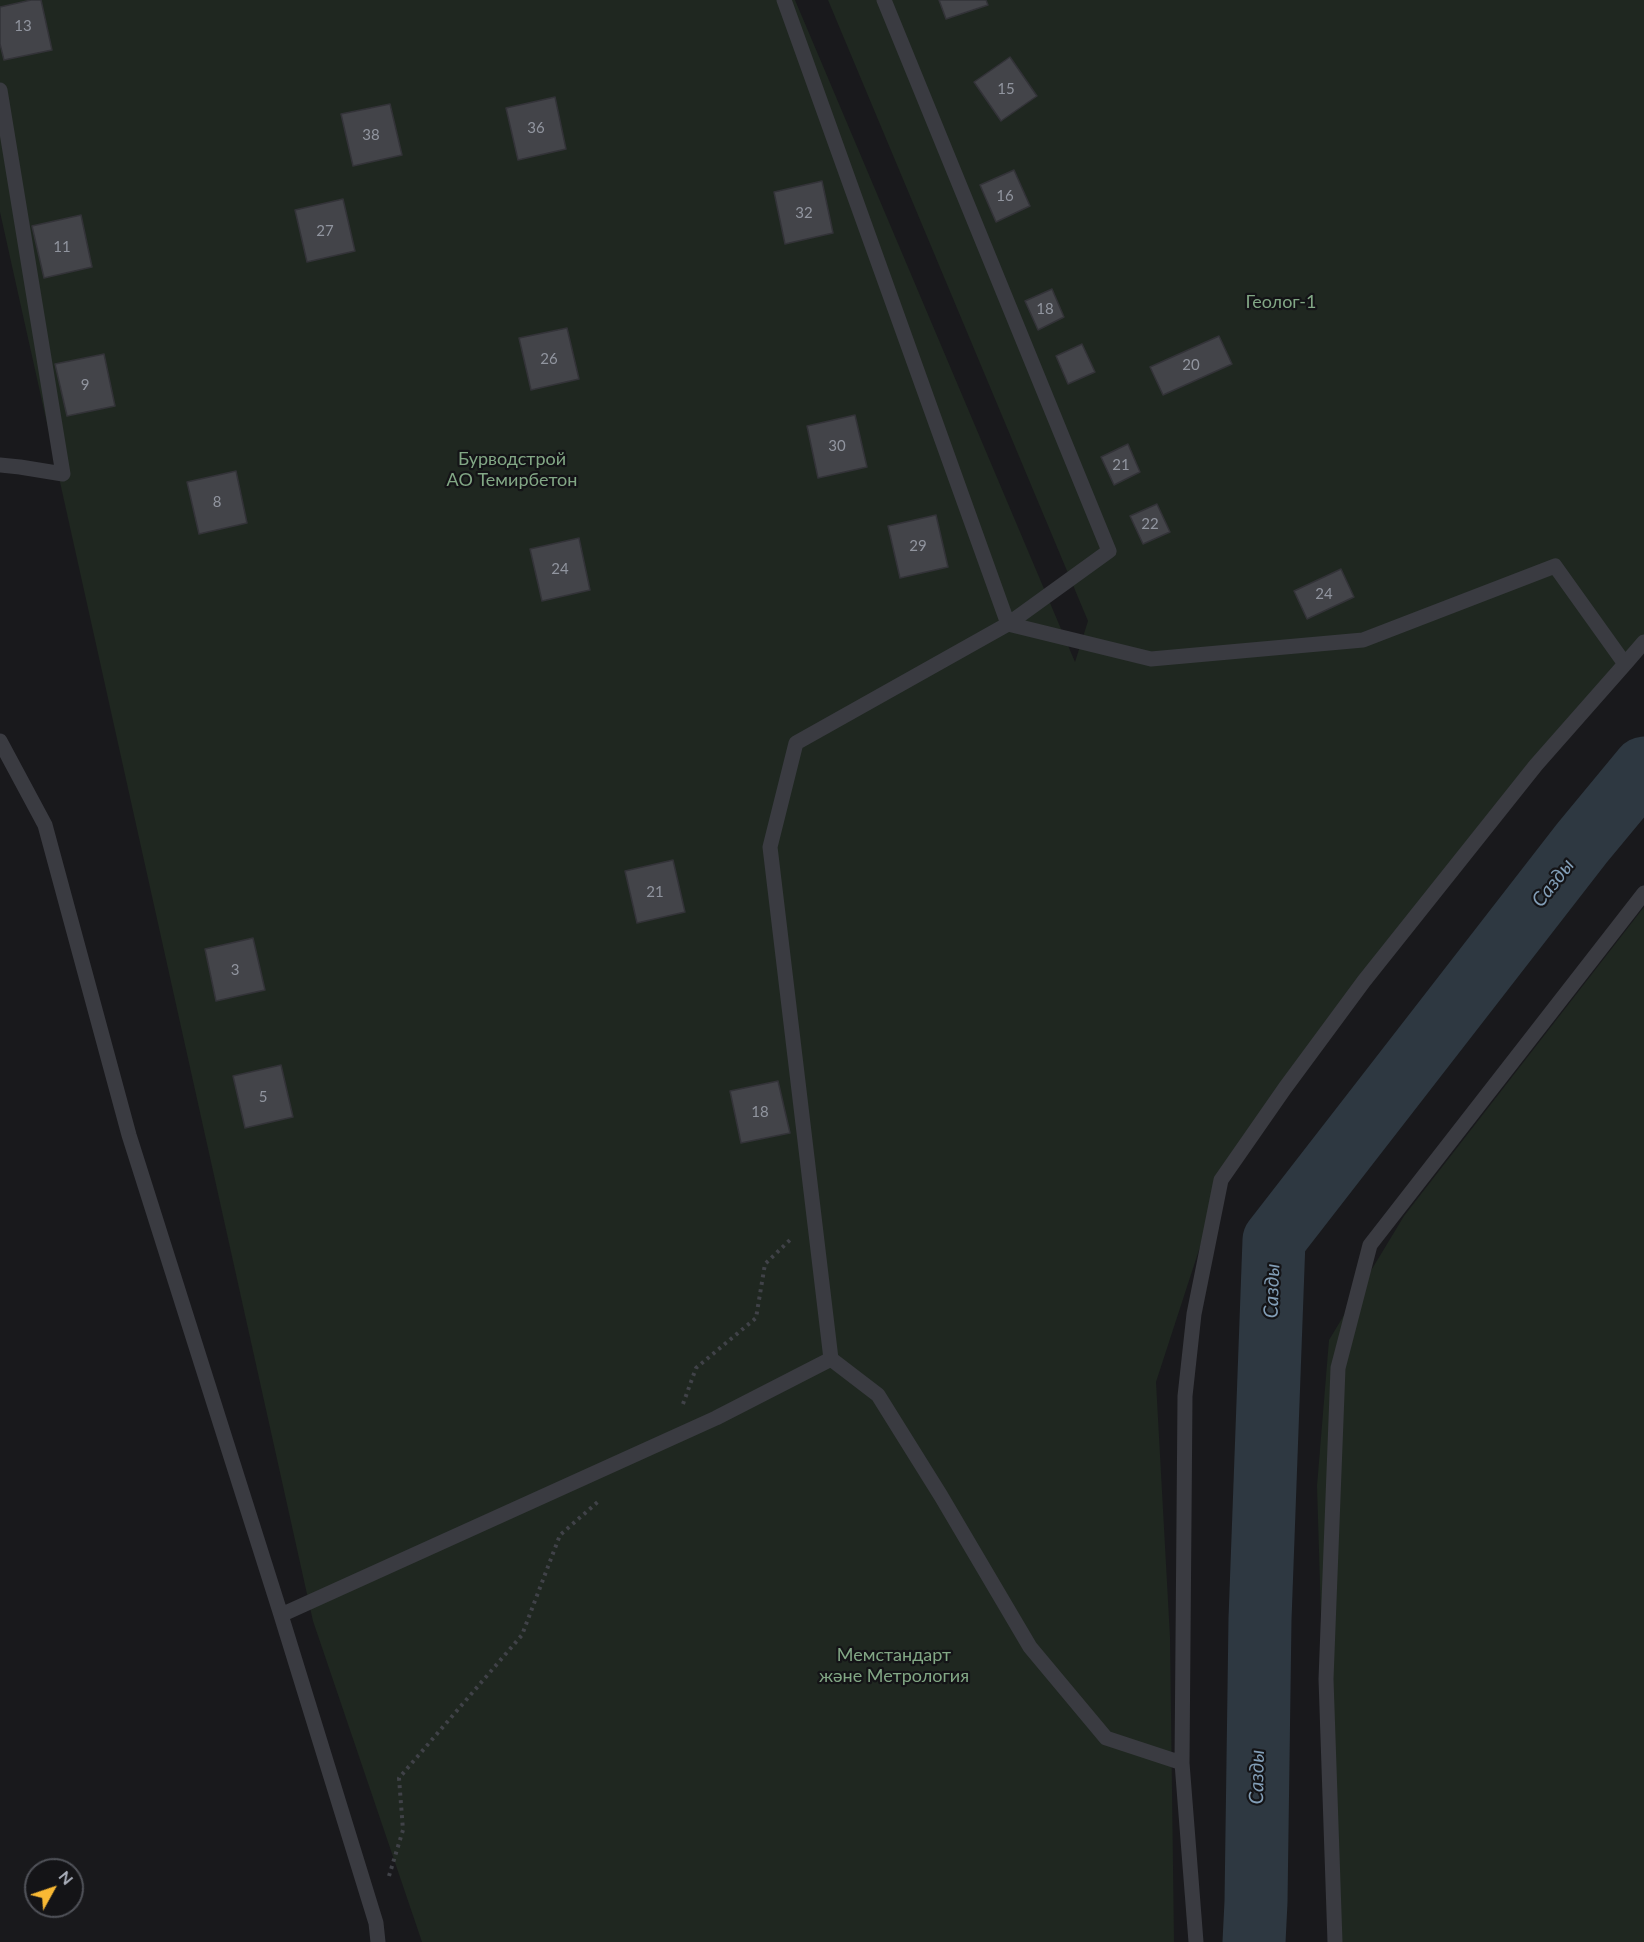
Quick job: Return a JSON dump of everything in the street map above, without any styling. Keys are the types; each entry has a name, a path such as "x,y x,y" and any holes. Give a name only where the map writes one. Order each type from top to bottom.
{"lane":[{"path":"784,0 1008,624"},
{"path":"884,0 1109,550 1008,624 796,743 770,847 831,1359 878,1395 1030,1647 1106,1738 1182,1763"},
{"path":"0,90 63,474 0,465"},
{"path":"1008,624 1151,659 1363,640 1555,566 1624,664"},
{"path":"1196,1942 1182,1763 1185,1396 1194,1314 1221,1180 1364,981 1536,765 1644,642"},
{"path":"0,741 45,825 129,1135 281,1615 376,1923 378,1942"},
{"path":"1335,1942 1326,1679 1338,1368 1370,1245 1644,893"},
{"path":"281,1615 716,1418 831,1359"}],"path":[{"path":"670,1439 696,1368 756,1318 765,1264 814,1217"},
{"path":"388,1881 403,1830 399,1778 522,1635 560,1535 602,1498"}],"green space":[{"path":"0,0 795,0 1075,662 1088,621 828,0 1644,0 1644,640 1488,833 1225,1170 1156,1382 1170,1637 1174,1942 422,1942 313,1621 0,212"},
{"path":"1644,907 1644,1942 1331,1942 1317,1486 1329,1340 1404,1216"}],"building":[{"path":"41,0 52,50 4,60 0,44 0,7"},
{"path":"939,0 986,0 988,5 946,19"},
{"path":"1010,57 1037,96 1001,121 974,82"},
{"path":"555,97 566,149 518,160 506,108"},
{"path":"390,104 402,155 353,166 341,114"},
{"path":"1014,170 1030,206 996,222 980,185"},
{"path":"822,181 833,233 785,244 774,192"},
{"path":"343,199 355,251 307,262 295,210"},
{"path":"81,215 92,267 44,278 32,226"},
{"path":"1052,289 1064,317 1038,330 1025,301"},
{"path":"567,328 579,379 531,390 519,338"},
{"path":"1219,336 1232,364 1163,395 1150,367"},
{"path":"1082,344 1095,372 1068,384 1056,356"},
{"path":"104,354 115,406 67,416 55,364"},
{"path":"855,415 867,467 818,478 807,426"},
{"path":"1128,444 1140,472 1114,485 1101,457"},
{"path":"236,471 247,523 199,534 187,482"},
{"path":"1157,504 1170,532 1143,544 1130,516"},
{"path":"936,515 948,567 900,578 888,526"},
{"path":"579,538 590,590 542,601 530,549"},
{"path":"1341,569 1354,597 1307,619 1294,591"},
{"path":"673,860 685,912 637,923 625,871"},
{"path":"253,938 265,990 216,1001 205,949"},
{"path":"281,1065 293,1117 245,1128 233,1076"},
{"path":"778,1081 790,1133 741,1143 730,1091"}],"waterway":[{"name":"Сазды","path":"1254,1942 1260,1619 1274,1240 1582,843 1644,768"}],"park label":[{"name":"Геолог-1","path":"1281,302"},
{"name":"Бурводстрой АО Темирбетон","path":"512,469"},
{"name":"Мемстандарт және Метрология","path":"894,1665"}]}
